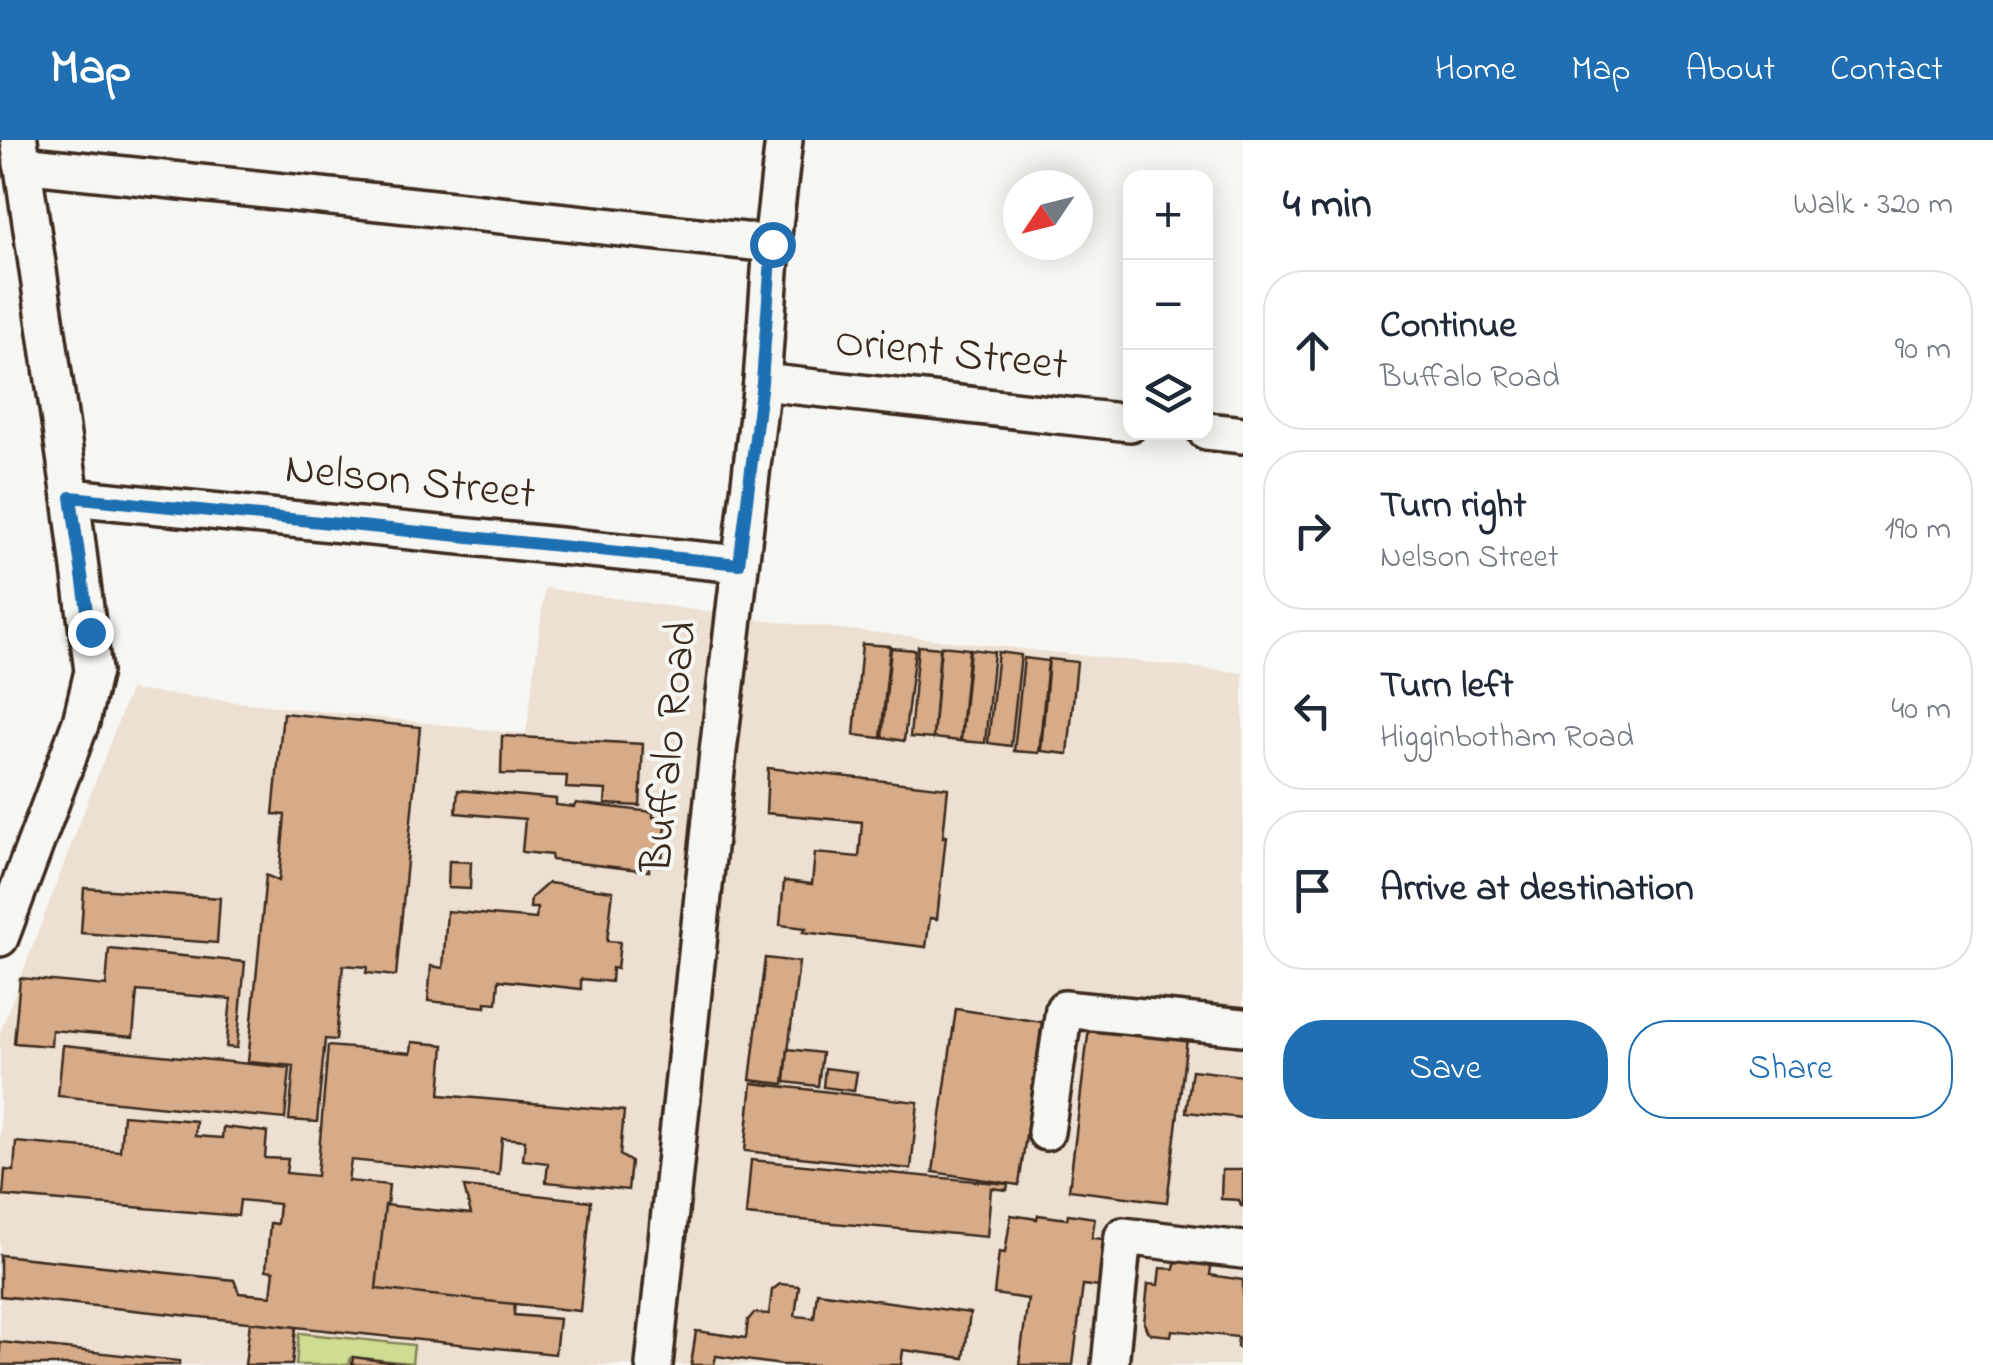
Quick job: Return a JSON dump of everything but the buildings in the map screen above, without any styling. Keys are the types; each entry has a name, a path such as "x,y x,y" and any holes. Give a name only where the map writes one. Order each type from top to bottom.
{"street":[{"name":"Buffalo Road","path":"654,1365 762,382 784,140"},
{"path":"0,938 81,722 92,670 71,497 20,152 772,244"},
{"name":"Orient Street","path":"762,382 1123,422"},
{"path":"1213,432 1243,435"},
{"name":"Nelson Street","path":"71,497 739,564"},
{"path":"1046,1132 1064,1008 1243,1027"},
{"path":"1110,1365 1123,1236 1243,1250"}],"shaded area":[{"path":"545,588 768,621 1243,673 1243,1365 0,1365 0,1032 130,690 526,734"}],"green space":[{"path":"299,1333 414,1345 412,1363 351,1357 349,1365 296,1365"}],"route":[{"path":"90,632 71,497 739,564 762,382 772,244"}]}
